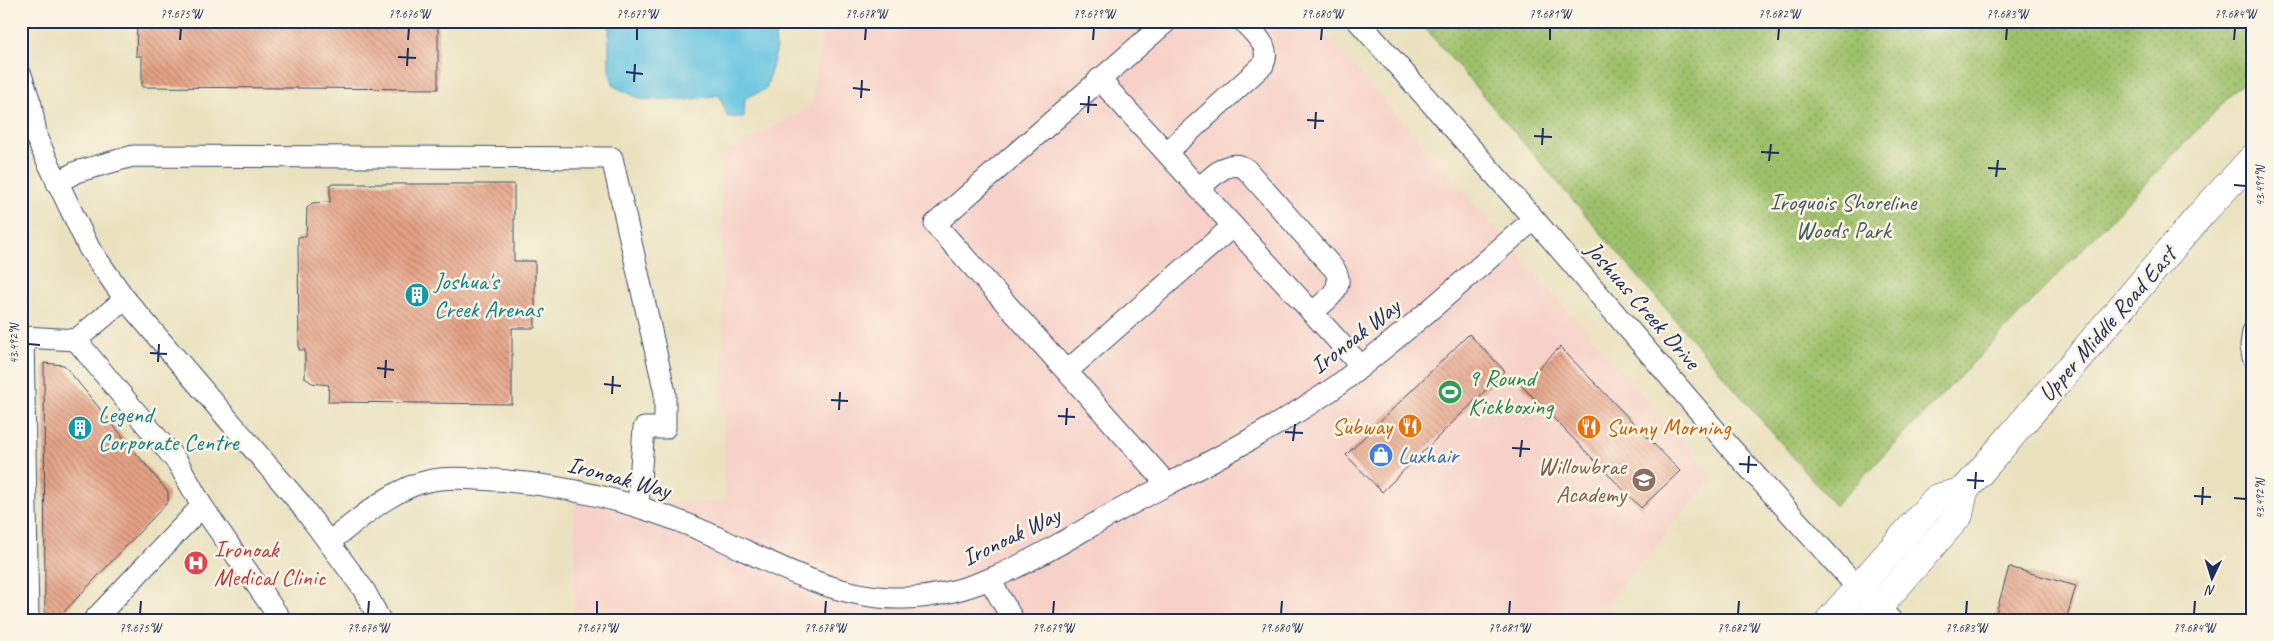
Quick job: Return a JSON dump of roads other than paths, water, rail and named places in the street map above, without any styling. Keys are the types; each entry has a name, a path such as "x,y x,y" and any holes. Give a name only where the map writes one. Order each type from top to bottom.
{"main road":[{"name":"Upper Middle Road East","path":"1879,616 1959,516 1964,491 2202,213 2253,158"},
{"path":"1830,620 1937,498 1964,491"}],"street":[{"path":"1167,21 935,224 1167,484"},
{"path":"1167,152 1263,65 1267,57 1266,48 1243,21"},
{"name":"Joshuas Creek Drive","path":"1358,21 1534,219 1719,434 1858,588 1879,616"},
{"path":"21,75 31,105 37,139 89,248 125,299 330,541 364,590 380,620"},
{"path":"1099,79 1361,366"},
{"path":"57,183 76,172 133,156 612,158 665,393 665,428 644,428 638,505"},
{"path":"1199,188 1228,165 1239,164 1246,169 1340,277 1339,286 1335,292 1312,313"},
{"name":"Ironoak Way","path":"330,541 396,494 426,481 461,478 532,483 584,492 638,505 704,531 813,582 846,591 872,596 905,598 950,592 990,580 1167,484 1332,390 1414,324 1534,219"},
{"path":"1067,371 1233,226"},
{"path":"28,620 23,338 76,340 125,299"},
{"path":"2253,332 2251,346 2253,357"},
{"path":"76,340 178,463 202,506 281,620"},
{"path":"94,620 202,506"},
{"path":"990,580 1013,620"}],"water":[{"path":"609,21 775,21 776,52 766,89 745,98 744,117 728,117 719,95 686,100 641,99 614,86 609,70"}],"place":[{"name":"Joshua's Creek Arenas","path":"417,295"},
{"name":"9 Round Kickboxing","path":"1450,392"},
{"name":"Subway","path":"1410,426"},
{"name":"Sunny Morning","path":"1589,427"},
{"name":"Legend Corporate Centre","path":"80,428"},
{"name":"Luxhair","path":"1381,455"},
{"name":"Willowbrae Academy","path":"1644,480"},
{"name":"Ironoak Medical Clinic","path":"196,563"}],"park label":[{"name":"Iroquois Shoreline Woods Park","path":"1843,216"}]}
